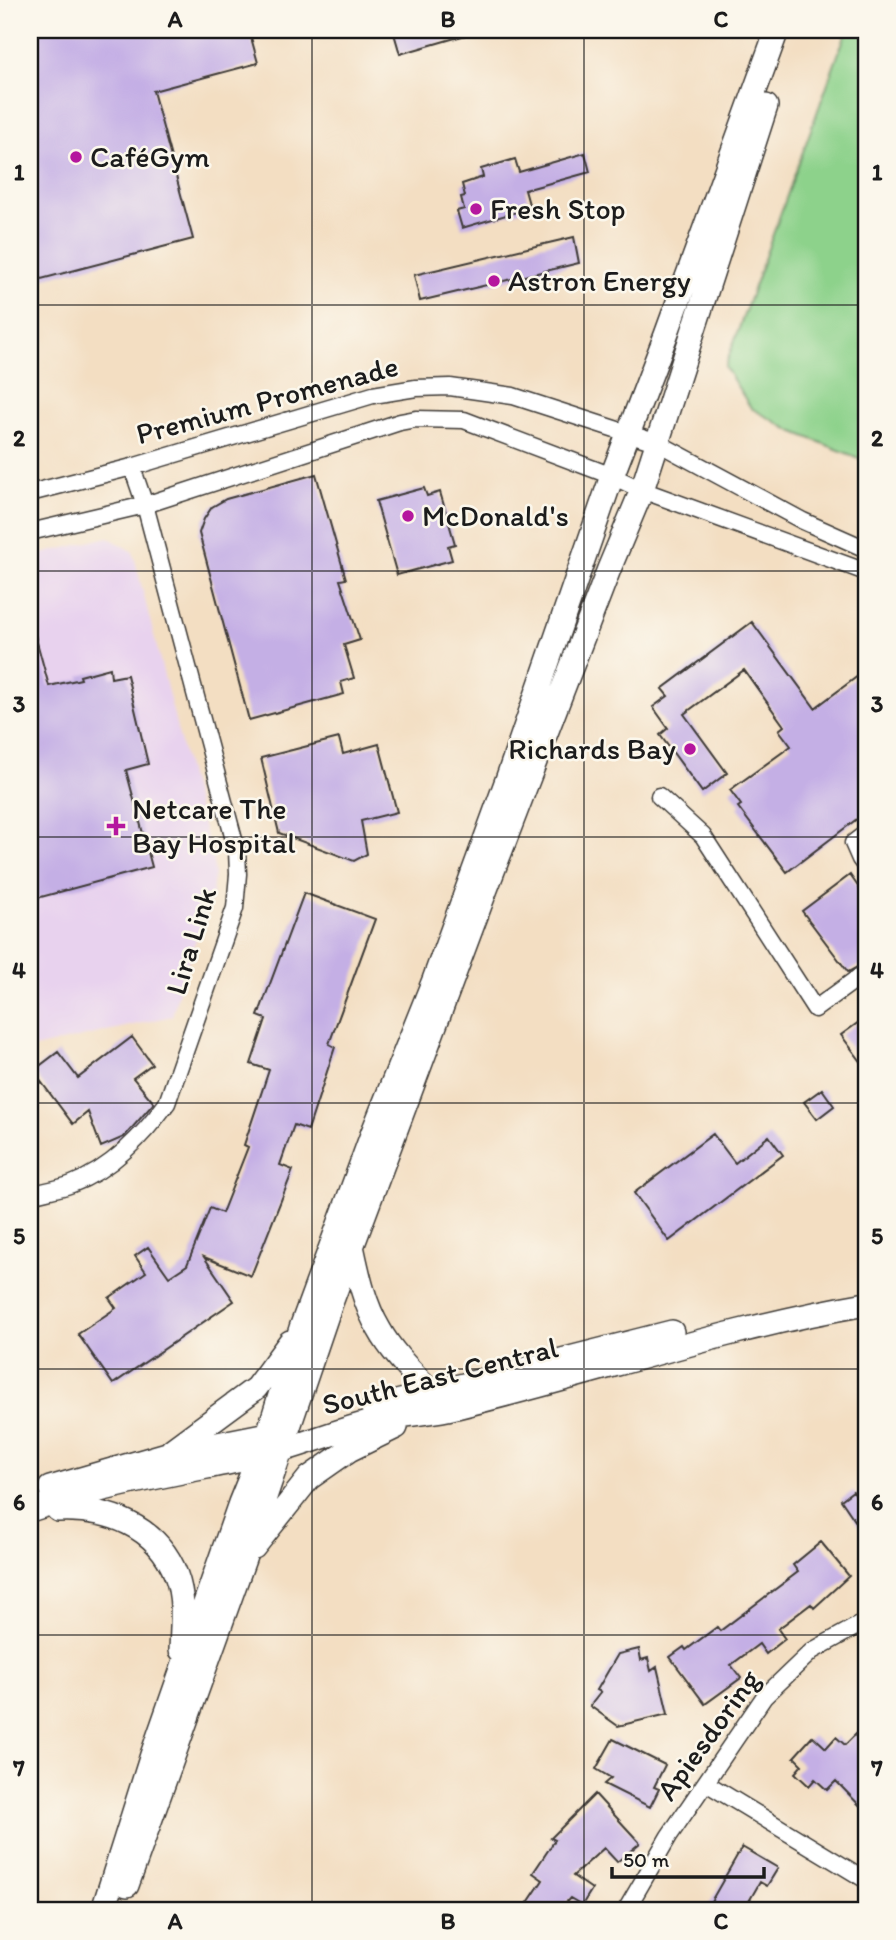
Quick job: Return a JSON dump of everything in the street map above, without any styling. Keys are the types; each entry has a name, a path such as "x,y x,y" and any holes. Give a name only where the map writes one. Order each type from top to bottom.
{"street":[{"path":"117,1910 244,1559 301,1328 373,1132 421,1016 498,805 612,477 777,30"},
{"path":"103,1910 152,1755 240,1503 274,1442 352,1246 486,889 642,490 790,30"},
{"name":"Premium Promenade","path":"30,493 132,467 373,395 416,388 450,387 513,396 658,443 803,522 866,549"},
{"name":"Premium Promenade","path":"30,532 145,505 400,422 416,419 464,420 642,490 866,572"},
{"name":"Lira Link","path":"30,1195 73,1184 95,1172 133,1142 160,1113 167,1103 235,908 237,851 145,505 132,467"},
{"path":"659,796 703,836 815,1009 866,972"},
{"path":"866,833 853,843 866,867"},
{"path":"244,1559 309,1478 329,1462 433,1402 379,1329 363,1291 352,1246"},
{"name":"South East Central","path":"30,1511 274,1442 389,1418 433,1402 678,1331 866,1289"},
{"name":"South East Central","path":"433,1402 489,1399 671,1347 798,1316 866,1304"},
{"path":"167,1454 256,1388 301,1328"},
{"name":"South East Central","path":"30,1494 167,1454 274,1442"},
{"path":"30,1511 72,1509 113,1515 139,1529 160,1548 176,1574 180,1587 183,1608 180,1674"},
{"name":"Apiesdoring","path":"626,1910 669,1836 764,1697 812,1651 866,1623"},
{"path":"705,1783 866,1880"}],"shaded area":[{"name":"Netcare The Bay Hospital","path":"108,537 133,552 193,792 213,860 212,896 183,975 172,1016 30,1049 30,557"}],"green space":[{"path":"847,30 866,30 866,461 792,431 751,408 725,367"}],"building":[{"path":"30,30 249,30 258,63 153,91 193,239 30,282"},
{"path":"393,30 468,30 469,34 400,54"},
{"path":"585,153 590,172 525,190 530,208 462,228 457,211 464,209 462,184 483,177 481,169 515,159 519,172"},
{"path":"574,237 579,263 420,301 414,275"},
{"path":"316,474 346,579 340,580 360,640 344,645 354,678 341,682 344,694 249,720 199,533 212,507 226,499"},
{"path":"424,488 427,496 440,492 455,544 448,546 452,560 397,575 376,501"},
{"name":"Richards Bay","path":"752,622 815,708 866,670 866,812 787,872 738,807 741,805 730,790 791,746 779,730 784,726 744,670 684,714 727,773 702,792 660,735 668,728 653,707 668,696 662,689"},
{"path":"30,635 35,635 49,686 81,679 80,676 110,668 111,678 127,675 148,764 126,770 152,867 30,900"},
{"path":"339,738 343,754 379,744 397,812 361,821 367,854 354,861 279,833 261,758"},
{"path":"850,875 866,898 866,962 848,972 802,911"},
{"path":"304,893 375,919 329,1044 335,1047 308,1130 294,1125 280,1165 293,1170 251,1276 204,1257 234,1301 113,1384 78,1334 116,1308 109,1298 146,1272 135,1256 148,1247 169,1277 187,1265 210,1208 222,1213 248,1147 244,1145 269,1070 251,1064 266,1019 258,1016"},
{"path":"866,1017 866,1068 841,1035"},
{"path":"132,1037 152,1064 133,1078 154,1103 124,1137 101,1147 88,1112 73,1124 33,1071 58,1052 78,1078"},
{"path":"822,1089 834,1106 817,1119 804,1102"},
{"path":"713,1134 735,1163 769,1136 783,1155 669,1241 634,1193"},
{"path":"853,1491 866,1508 866,1537 841,1500"},
{"path":"821,1542 849,1576 814,1608 811,1604 778,1629 785,1639 766,1654 759,1644 731,1665 741,1678 705,1704 670,1657 684,1647 686,1650 717,1627 720,1631 798,1572 793,1565"},
{"path":"639,1649 641,1660 648,1658 651,1671 657,1667 668,1714 618,1726 590,1706 601,1692 597,1690 618,1654"},
{"path":"866,1724 866,1812 836,1781 827,1790 815,1779 809,1786 795,1773 802,1765 794,1757 813,1736 826,1748 836,1737 845,1745"},
{"path":"613,1739 665,1765 654,1787 659,1789 650,1807 604,1784 611,1778 596,1769"},
{"path":"595,1794 640,1843 617,1862 604,1848 573,1876 592,1889 582,1905 570,1898 559,1910 523,1910 543,1880 533,1873 555,1840 551,1838"},
{"path":"742,1847 778,1868 767,1886 760,1882 744,1910 706,1910"}],"place":[{"name":"CaféGym","path":"76,157"},
{"name":"Fresh Stop","path":"476,209"},
{"name":"Astron Energy","path":"494,281"},
{"name":"McDonald's","path":"408,516"},
{"name":"Richards Bay","path":"690,749"},
{"name":"Netcare The Bay Hospital","path":"116,826"}]}
